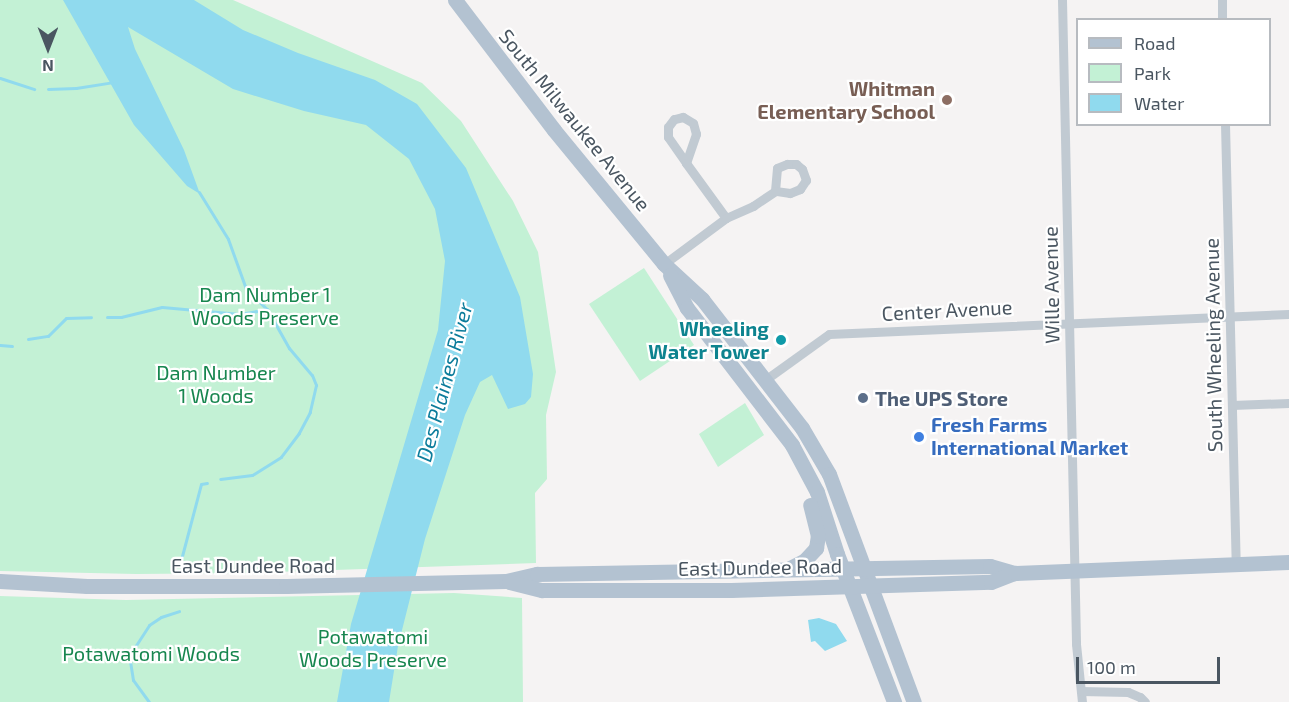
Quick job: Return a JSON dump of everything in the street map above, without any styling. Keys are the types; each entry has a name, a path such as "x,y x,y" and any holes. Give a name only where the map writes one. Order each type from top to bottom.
{"main road":[{"name":"South Milwaukee Avenue","path":"455,0 554,130 664,264 702,299 802,428 829,474 866,568 914,702"},
{"name":"South Milwaukee Avenue","path":"664,264 687,308 792,445 816,492 842,568 894,702"},
{"path":"790,568 812,554 818,536 792,445"},
{"name":"East Dundee Road","path":"506,581 542,590 686,591 991,582 1015,573 1289,562"},
{"name":"East Dundee Road","path":"0,581 87,586 355,585 506,581 537,574 990,566 1015,573"}],"street":[{"name":"Wille Avenue","path":"1062,0 1076,644 1082,702"},
{"path":"1222,0 1222,18"},
{"path":"686,163 696,134 693,123 683,117 674,119 668,127 668,137 686,163 726,218"},
{"name":"South Wheeling Avenue","path":"1225,126 1236,564"},
{"path":"664,264 726,218 753,206 775,191"},
{"name":"Center Avenue","path":"765,380 829,334 1289,314"},
{"path":"1232,405 1289,403"},
{"path":"1081,691 1128,692 1145,702"}],"green space":[{"name":"Dam Number 1 Woods Preserve","path":"0,0 233,0 422,83 461,121 513,201 538,252 556,372 546,415 547,479 535,493 536,563 249,573 136,574 0,571"},
{"path":"644,268 694,345 640,381 589,304"},
{"path":"745,403 764,435 718,467 699,434"},
{"name":"Potawatomi Woods Preserve","path":"454,593 522,598 523,702 0,702 0,596 126,600"}],"water":[{"name":"Des Plaines River","path":"63,0 194,0 243,30 298,53 375,80 417,104 466,168 520,297 533,374 531,397 525,404 508,409 492,375 480,382 465,415 425,539 398,646 389,702 337,702 351,624 438,330 445,261 435,209 409,159 366,125 304,111 233,89 128,27 135,49 184,150 200,194 187,186 134,125"},
{"path":"819,618 836,624 847,641 825,651 815,641 811,642 808,620"}],"waterway":[{"path":"0,78 34,89"},
{"path":"48,89 76,88 112,82"},
{"path":"199,192 228,239 246,289 267,309 289,348 312,375 316,385 310,412 299,433 281,457 252,475 220,479"},
{"path":"107,317 121,317 162,307 240,314 267,309"},
{"path":"28,339 48,336 66,318 91,317"},
{"path":"0,345 12,346"},
{"path":"182,556 201,484 207,483"},
{"path":"149,702 133,680 129,656 149,625 161,617 179,611"}],"place":[{"name":"Whitman Elementary School","path":"947,100"},
{"name":"Wheeling Water Tower","path":"781,340"},
{"name":"The UPS Store","path":"863,398"},
{"name":"Fresh Farms International Market","path":"919,437"}],"park label":[{"name":"Dam Number 1 Woods","path":"216,384"},
{"name":"Potawatomi Woods","path":"151,653"}]}
